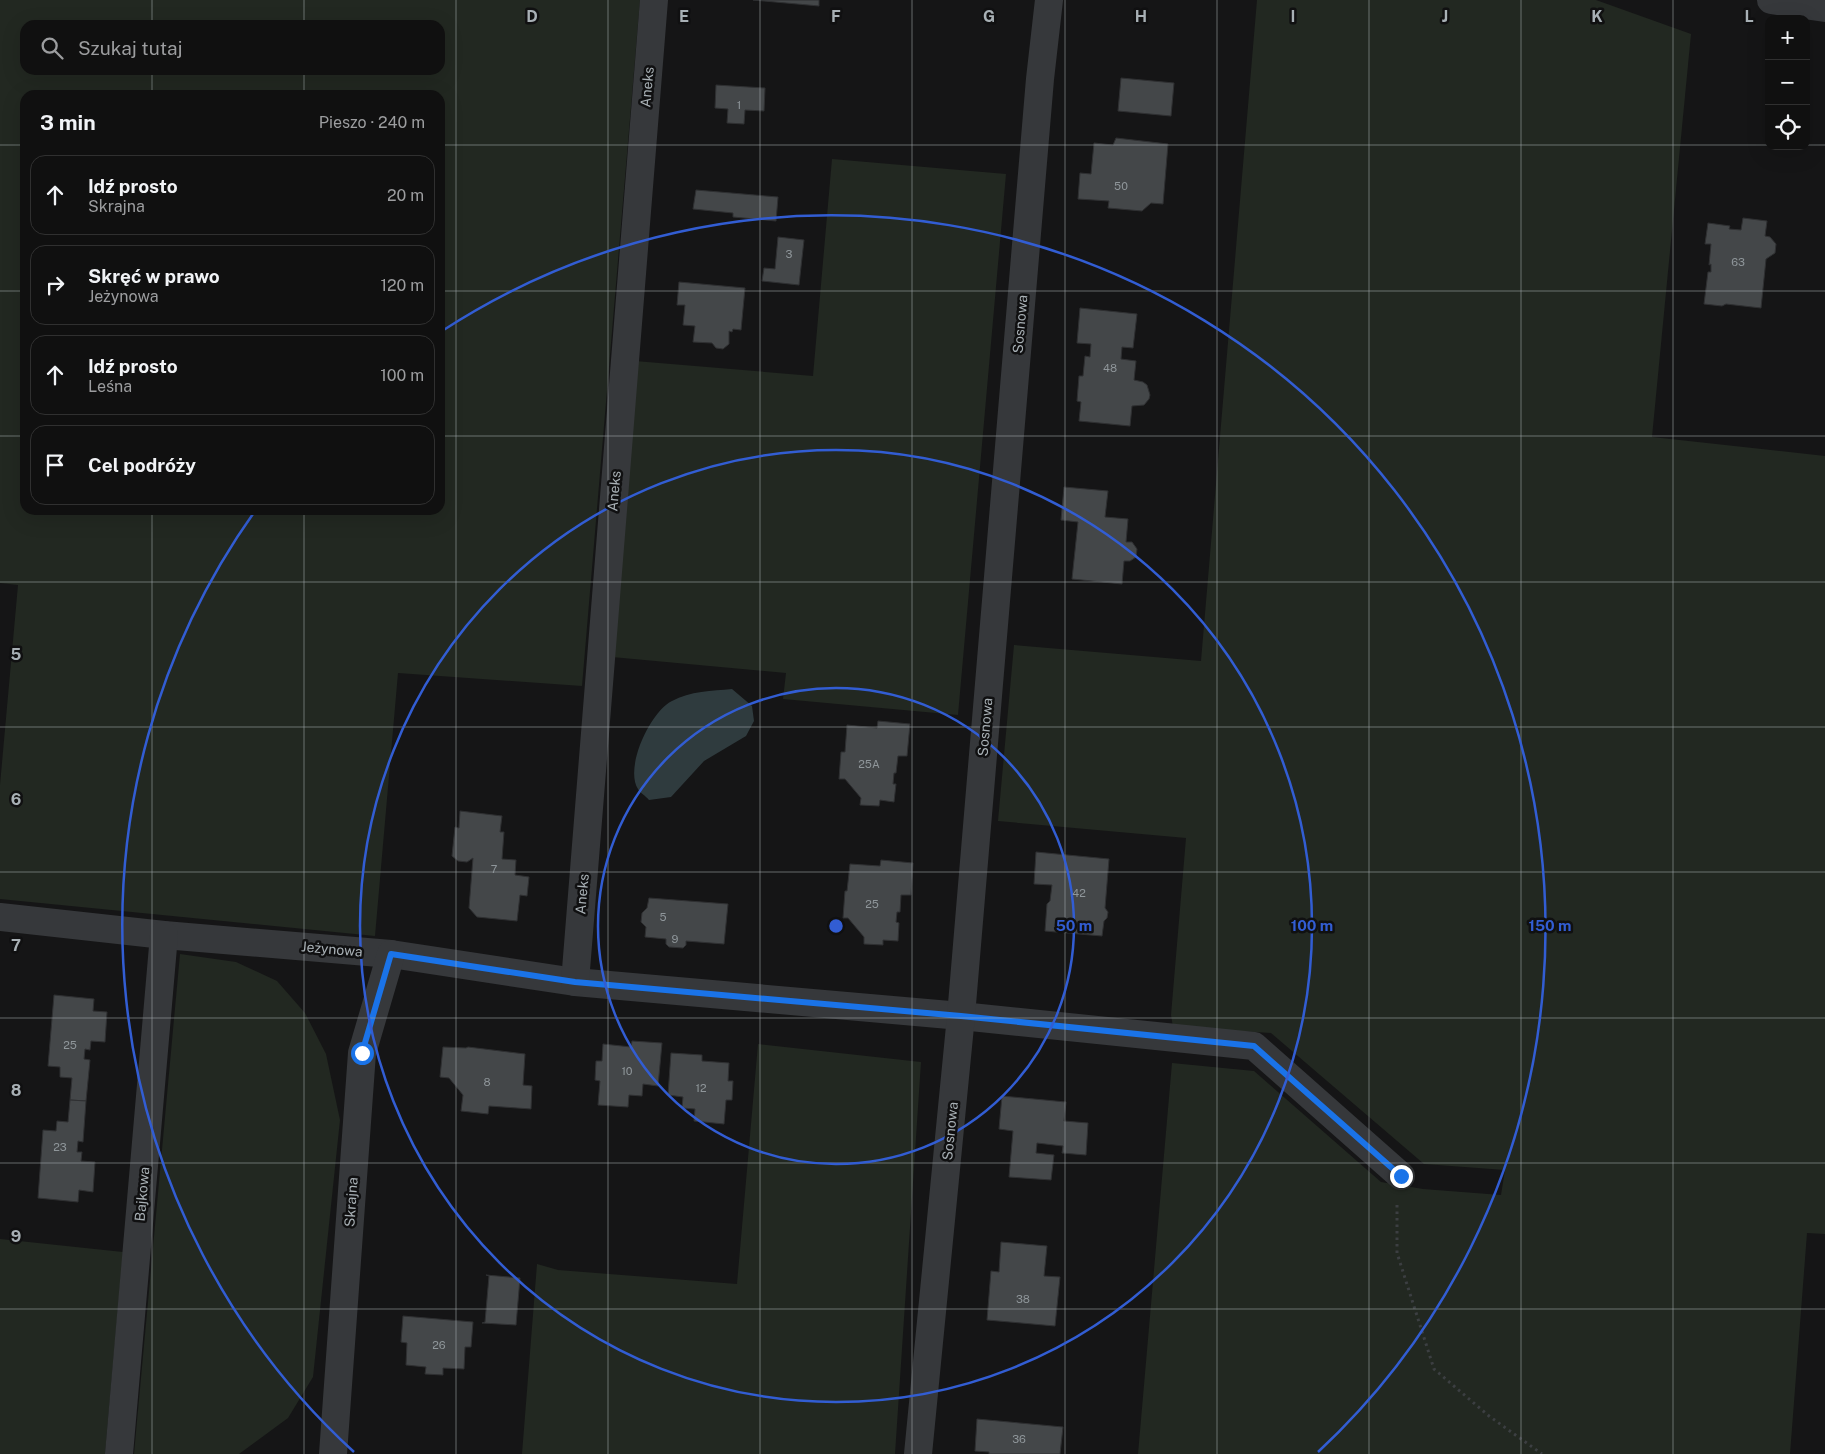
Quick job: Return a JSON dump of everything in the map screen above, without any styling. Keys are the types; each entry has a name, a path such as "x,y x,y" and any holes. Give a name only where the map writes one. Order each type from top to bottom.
{"street":[{"name":"Aneks","path":"575,982 654,0"},
{"name":"Sosnowa","path":"918,1454 961,1016 1049,0"},
{"path":"1771,0 1825,8"},
{"name":"Jeżynowa","path":"0,917 164,935 391,954 575,982 961,1016 1254,1046 1401,1176"},
{"name":"Bajkowa","path":"119,1454 164,935"},
{"name":"Skrajna","path":"333,1454 362,1053 391,954"}],"path":[{"path":"1401,1176 1396,1207 1397,1253 1434,1369 1489,1416 1542,1454"}],"shaded area":[{"path":"0,0 640,0 582,686 398,673 375,936 0,899 0,785 18,585 0,583"},
{"path":"1257,0 1596,0 1691,34 1652,437 1825,456 1825,1234 1807,1233 1790,1454 1138,1454 1172,1063 1254,1071 1381,1182 1423,1189 1501,1195 1505,1170 1424,1164 1271,1033 1173,1027 1171,1015 1186,838 998,821 1014,645 1201,661"},
{"path":"832,159 1006,174 958,715 783,699 786,673 612,657 635,361 813,376"},
{"path":"732,689 752,706 754,721 746,736 704,761 671,797 649,800 638,789 634,767 642,740 656,716 672,701 686,695"},
{"path":"180,954 236,962 277,981 305,1013 326,1054 340,1120 313,1377 288,1418 239,1454 134,1454"},
{"path":"758,1044 921,1062 895,1454 522,1454 537,1264 558,1270 737,1284"},
{"path":"0,1239 123,1252 105,1454 0,1454"}],"building":[{"path":"753,0 819,0 819,6"},
{"path":"1121,78 1174,83 1171,116 1118,111"},
{"path":"716,85 765,88 764,111 745,110 744,124 727,123 728,109 715,108"},
{"path":"1116,138 1168,144 1163,204 1151,203 1142,211 1108,208 1109,201 1078,199 1080,173 1091,174 1094,143 1113,145"},
{"path":"696,190 778,197 776,221 733,217 733,213 693,209"},
{"path":"1743,218 1767,221 1765,236 1770,237 1776,244 1775,253 1766,259 1761,308 1726,304 1722,306 1704,304 1708,272 1711,272 1711,264 1709,265 1711,244 1705,244 1708,223 1730,226 1729,229 1741,230"},
{"path":"778,237 804,240 799,285 762,281 764,268 775,269"},
{"path":"679,282 745,288 741,330 733,329 732,332 729,331 729,344 723,349 716,348 712,343 693,342 695,326 683,325 685,305 677,305"},
{"path":"1080,308 1137,314 1133,348 1122,347 1121,359 1136,361 1134,380 1147,385 1150,395 1144,405 1132,406 1130,426 1079,421 1081,402 1077,401 1079,376 1083,376 1085,356 1090,357 1091,344 1077,343"},
{"path":"1064,487 1108,491 1105,517 1128,519 1126,542 1132,542 1137,549 1136,557 1130,561 1124,561 1122,584 1072,579 1078,522 1061,520"},
{"path":"878,721 910,724 907,756 898,756 893,784 896,784 894,802 880,800 879,806 860,805 861,798 845,779 839,779 841,752 845,752 847,725 877,728"},
{"path":"460,811 502,816 500,832 504,832 502,859 516,860 515,875 529,877 527,896 520,895 517,921 477,917 469,908 473,858 467,862 458,861 452,856 455,827 459,828"},
{"path":"1036,852 1109,859 1105,908 1108,912 1107,918 1104,921 1102,936 1045,931 1047,904 1050,901 1052,885 1034,884"},
{"path":"881,860 913,863 911,895 901,895 900,912 897,912 896,922 899,923 898,941 883,940 883,945 864,944 864,937 848,918 843,918 850,864 880,866"},
{"path":"649,898 728,904 724,944 686,941 686,945 683,948 669,947 666,944 666,939 645,937 646,927 641,922 642,913 647,908"},
{"path":"54,995 94,999 93,1011 107,1012 105,1042 91,1041 90,1050 85,1049 84,1059 90,1060 86,1101 70,1100 72,1078 60,1077 60,1067 48,1066"},
{"path":"632,1041 662,1043 658,1086 643,1084 642,1096 629,1095 628,1107 598,1105 600,1081 595,1080 596,1061 602,1061 603,1044 631,1047"},
{"path":"443,1047 468,1047 525,1054 523,1085 532,1086 531,1109 489,1106 488,1114 461,1111 463,1095 449,1078 440,1077"},
{"path":"671,1053 702,1055 702,1061 729,1063 728,1081 733,1081 732,1100 726,1100 724,1124 694,1121 695,1109 682,1108 683,1097 668,1095"},
{"path":"1002,1096 1066,1102 1064,1121 1088,1123 1086,1155 1062,1153 1063,1146 1037,1143 1036,1153 1054,1155 1051,1180 1009,1177 1013,1131 999,1129"},
{"path":"70,1100 86,1101 83,1142 78,1141 77,1152 82,1152 81,1161 95,1162 93,1192 79,1190 78,1202 38,1198 43,1130 56,1131 57,1121 68,1122"},
{"path":"1001,1242 1047,1246 1044,1276 1060,1277 1055,1326 987,1320 991,1271 999,1272"},
{"path":"486,1275 520,1278 516,1325 482,1323 485,1322 489,1276"},
{"path":"403,1316 473,1322 471,1347 465,1347 464,1369 443,1368 443,1375 425,1374 426,1367 406,1365 407,1343 401,1342"},
{"path":"977,1419 1063,1427 1060,1454 989,1454 989,1452 975,1451"}],"route":[{"path":"362,1053 391,954 575,982 961,1016 1254,1046 1401,1176"}]}
